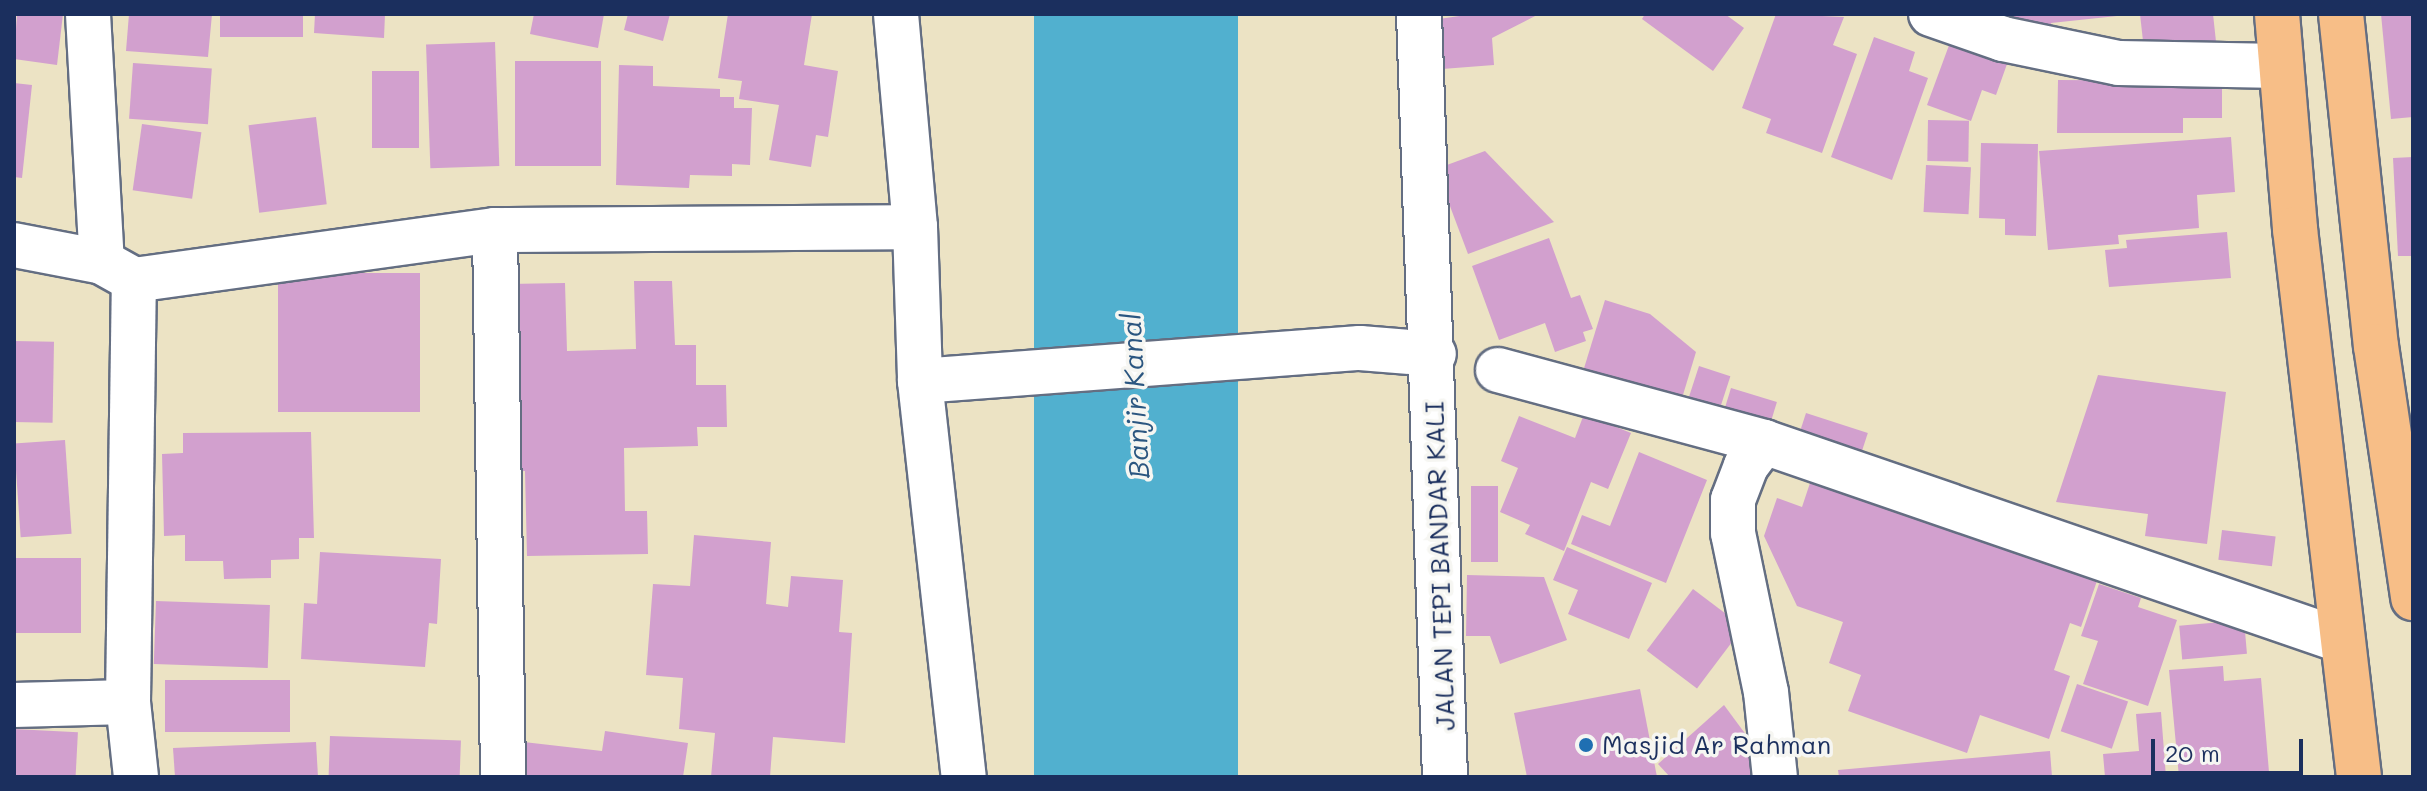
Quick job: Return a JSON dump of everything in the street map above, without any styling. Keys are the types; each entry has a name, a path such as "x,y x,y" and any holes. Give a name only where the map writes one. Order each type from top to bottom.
{"main road":[{"path":"2277,14 2340,640 2359,777"},
{"path":"2341,14 2376,346 2413,598"}],"street":[{"path":"88,14 118,271 128,702 136,777"},
{"path":"896,14 925,381 964,777"},
{"name":"JALAN TEPI BANDAR KALI","path":"1419,14 1434,354 1445,777"},
{"path":"1931,14 2003,39 2119,63 2281,66"},
{"path":"14,245 118,271 495,230 915,227"},
{"path":"495,230 503,777"},
{"path":"925,381 1360,348 1434,354"},
{"path":"1498,370 1764,442 2340,640"},
{"path":"1764,442 1746,466 1733,500 1733,533 1766,692 1775,777"},
{"path":"14,705 128,702"}],"water":[{"name":"Banjir Kanal","path":"1034,14 1238,14 1238,777 1034,777"}],"building":[{"path":"17,14 63,14 57,65 14,59"},
{"path":"129,14 212,14 208,57 126,51"},
{"path":"220,14 303,14 303,37 220,37"},
{"path":"315,14 385,14 384,38 314,33"},
{"path":"534,14 604,14 598,48 530,34"},
{"path":"628,14 670,14 663,41 624,30"},
{"path":"728,14 812,14 804,65 838,71 828,137 816,135 811,167 769,160 779,105 739,99 742,81 718,78"},
{"path":"1473,14 1539,14 1492,38 1494,65 1442,69 1439,19"},
{"path":"1645,14 1725,14 1744,28 1713,71 1642,19"},
{"path":"1776,14 1844,17 1833,45 1857,54 1822,153 1766,133 1771,119 1742,108"},
{"path":"1945,14 2117,16 2051,23 2052,37"},
{"path":"2140,14 2213,14 2217,51 2145,59"},
{"path":"2381,14 2413,14 2413,117 2391,119"},
{"path":"1955,29 2012,50 1996,95 1982,90 1971,121 1927,105"},
{"path":"1874,37 1915,52 1909,71 1928,78 1892,180 1831,157"},
{"path":"495,42 499,166 430,168 426,44"},
{"path":"515,61 601,61 601,166 515,166"},
{"path":"133,63 212,69 208,124 129,119"},
{"path":"619,65 653,66 653,86 720,89 720,97 734,97 734,108 752,108 750,165 732,164 732,176 690,175 689,188 616,185"},
{"path":"372,71 419,71 419,148 372,148"},
{"path":"2058,80 2222,81 2222,118 2183,118 2183,133 2057,133"},
{"path":"14,83 32,85 22,178 14,177"},
{"path":"316,117 327,204 259,213 249,125"},
{"path":"1928,120 1969,121 1968,162 1927,161"},
{"path":"142,124 201,132 192,199 133,190"},
{"path":"2231,137 2235,192 2197,195 2199,228 2118,235 2119,244 2048,250 2039,151"},
{"path":"1981,143 2038,144 2036,236 2005,235 2005,219 1979,218"},
{"path":"1485,151 1554,222 1468,254 1436,169"},
{"path":"2413,157 2413,256 2398,256 2393,158"},
{"path":"1926,165 1971,167 1968,214 1924,212"},
{"path":"2227,232 2231,278 2109,287 2105,250 2127,248 2126,240"},
{"path":"1549,238 1571,298 1580,295 1593,329 1583,332 1586,341 1555,352 1545,323 1499,340 1472,266"},
{"path":"278,273 420,273 420,412 278,412"},
{"path":"634,281 672,281 675,345 696,345 696,385 726,385 727,427 697,427 698,446 624,448 625,511 647,511 648,554 527,556 525,471 505,472 500,284 565,283 567,351 636,349"},
{"path":"1605,300 1650,314 1696,352 1679,408 1581,378"},
{"path":"14,341 54,342 53,423 14,422"},
{"path":"1699,366 1730,376 1718,415 1686,405"},
{"path":"2098,375 2226,392 2207,544 2145,536 2148,514 2056,502"},
{"path":"1731,388 1777,402 1769,429 1723,415"},
{"path":"1806,413 1868,433 1861,453 1800,433"},
{"path":"1584,414 1631,433 1608,489 1591,482 1564,551 1525,534 1530,525 1500,512 1518,468 1501,461 1519,416 1575,438"},
{"path":"311,432 314,538 299,538 299,559 271,560 271,578 224,579 223,561 185,561 185,535 164,536 162,454 183,453 183,433"},
{"path":"65,440 72,534 21,537 14,444"},
{"path":"1639,452 1707,480 1666,583 1571,544 1582,515 1610,526"},
{"path":"1811,480 2098,578 2081,627 2070,623 2054,670 2070,676 2049,739 1980,715 1967,753 1848,711 1861,675 1829,663 1843,622 1797,606 1764,536 1777,498 1802,507"},
{"path":"1471,486 1498,486 1498,562 1471,562"},
{"path":"2222,530 2276,537 2272,566 2218,560"},
{"path":"694,535 771,542 766,604 788,607 791,576 843,580 839,632 852,633 845,743 773,737 770,777 711,777 715,733 679,729 683,678 646,675 653,584 690,586"},
{"path":"1567,547 1652,583 1629,639 1568,614 1578,590 1553,580"},
{"path":"320,552 441,559 437,624 429,623 425,667 301,659 304,603 317,604"},
{"path":"14,558 81,558 81,633 14,633"},
{"path":"1467,575 1544,577 1567,640 1500,664 1490,636 1466,636"},
{"path":"2099,584 2141,598 2138,607 2177,620 2148,706 2083,684 2098,641 2081,636"},
{"path":"1693,589 1743,627 1697,688 1647,650"},
{"path":"156,601 270,605 268,668 154,664"},
{"path":"2244,620 2247,654 2182,660 2179,626"},
{"path":"2223,666 2224,681 2261,678 2269,772 2179,777 2169,670"},
{"path":"165,680 290,680 290,732 165,732"},
{"path":"2077,684 2128,702 2112,749 2061,731"},
{"name":"Masjid Ar Rahman","path":"1640,689 1657,777 1527,777 1514,713"},
{"path":"1724,705 1769,766 1757,777 1670,777 1658,764"},
{"path":"2161,712 2166,777 2105,777 2103,754 2139,751 2136,714"},
{"path":"14,729 78,732 76,777 14,777"},
{"path":"605,731 688,743 683,777 515,777 515,741 602,751"},
{"path":"330,736 461,741 460,777 329,777"},
{"path":"316,742 318,777 175,777 173,748"},
{"path":"2050,751 2052,777 1839,777 1838,770"}],"place":[{"name":"Masjid Ar Rahman","path":"1586,745"}]}
